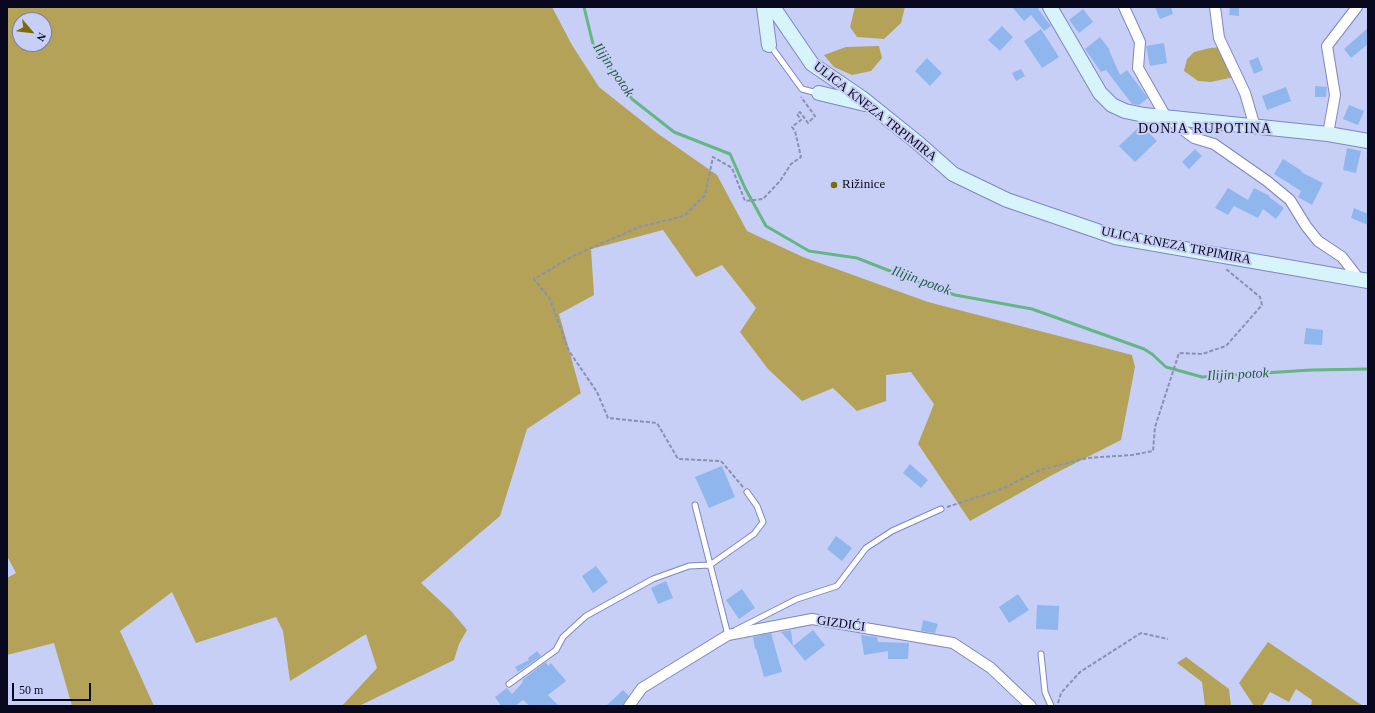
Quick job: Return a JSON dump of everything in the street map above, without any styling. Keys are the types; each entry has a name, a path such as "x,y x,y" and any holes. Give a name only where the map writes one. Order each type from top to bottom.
{"main road":[{"path":"764,7 769,44"},
{"name":"ULICA KNEZA TRPIMIRA","path":"773,7 812,64 872,106 918,142 953,174 1007,200 1115,237 1363,280"},
{"path":"1050,7 1100,93 1112,105 1125,111 1166,117 1328,134 1368,141"},
{"path":"819,93 872,106"}],"street":[{"path":"1124,7 1140,42 1138,68 1166,117 1194,138 1214,144 1267,181 1290,200 1306,226 1318,241 1342,257 1363,280"},
{"path":"1215,7 1220,38 1245,93 1255,127"},
{"path":"1328,134 1336,94 1327,46 1357,7"},
{"name":"GIZDIĆI","path":"629,706 642,688 728,635 812,619 953,643 991,668 1031,706"}],"lane":[{"path":"769,44 802,89 819,93"},
{"path":"509,684 556,650 563,637 586,616 653,579 689,566 710,564 754,534 762,522 757,506 747,492"},
{"path":"695,505 728,635 797,599 837,586 866,548 892,531 941,509"},
{"path":"1041,654 1045,692 1051,706"}],"path":[{"path":"747,492 721,461 678,459 657,423 608,418 597,392 569,351 550,299 534,279 573,256 639,227 684,216 705,195 713,157 732,168 745,201 763,199 780,181 791,164 801,157 795,131 792,127 802,120 797,114 800,112 808,123 816,116 797,93 802,89"},
{"path":"941,509 1002,489 1040,470 1086,458 1132,455 1153,451 1155,427 1179,353 1202,354 1226,346 1262,305 1260,297 1224,268"},
{"path":"1057,706 1061,693 1080,672 1141,633 1168,639"}],"shaded area":[{"path":"7,7 552,7 572,45 599,87 657,133 717,175 747,231 803,257 928,302 1132,355 1135,367 1121,440 1052,475 970,521 918,444 934,404 911,372 886,375 886,401 857,411 833,388 802,401 768,369 740,332 756,308 722,265 696,277 663,230 591,249 594,295 559,314 581,393 527,429 500,516 421,583 451,611 467,630 459,644 454,660 359,706 342,706 377,668 366,634 290,681 283,631 276,617 196,643 172,592 120,631 154,706 72,706 54,643 7,655 7,578 16,573 7,556"},
{"path":"855,7 905,7 901,23 884,39 857,37 850,27"},
{"path":"879,46 882,58 871,71 852,75 834,67 824,55 846,47"},
{"path":"1222,47 1234,77 1211,82 1198,81 1184,71 1187,59 1194,52"},
{"path":"1268,642 1363,706 1311,706 1312,700 1296,689 1289,702 1270,692 1262,706 1254,706 1239,683"},
{"path":"1186,657 1229,689 1231,706 1205,706 1202,682 1177,663"}],"building":[{"path":"1012,7 1040,7 1038,9 1051,26 1044,31 1031,15 1024,21"},
{"path":"1155,7 1171,7 1173,14 1160,19"},
{"path":"1230,7 1239,7 1239,16 1229,15"},
{"path":"1083,9 1093,22 1079,33 1069,20"},
{"path":"1002,26 1013,37 1000,51 988,40"},
{"path":"1368,28 1368,44 1351,58 1344,49"},
{"path":"1041,29 1059,57 1042,68 1024,41"},
{"path":"1100,37 1110,50 1120,75 1127,70 1148,98 1139,105 1132,104 1106,70 1101,72 1085,49"},
{"path":"1164,43 1167,63 1150,66 1146,46"},
{"path":"1258,57 1263,70 1254,74 1249,61"},
{"path":"927,58 942,73 930,86 915,71"},
{"path":"1021,69 1025,76 1016,81 1012,73"},
{"path":"1315,86 1327,87 1326,97 1315,97"},
{"path":"1286,87 1291,101 1267,110 1262,96"},
{"path":"1349,105 1364,111 1358,125 1343,119"},
{"path":"1141,125 1157,141 1135,162 1119,146"},
{"path":"1347,148 1361,151 1356,173 1343,170"},
{"path":"1195,149 1202,156 1189,169 1182,162"},
{"path":"1283,159 1302,171 1301,172 1323,183 1312,205 1298,197 1301,191 1274,174"},
{"path":"1228,188 1248,200 1254,188 1270,196 1269,197 1284,208 1276,219 1263,209 1258,218 1234,206 1228,215 1215,208"},
{"path":"1354,208 1368,214 1368,225 1351,218"},
{"path":"1306,328 1323,330 1322,345 1304,344"},
{"path":"910,464 928,480 921,488 903,473"},
{"path":"722,466 735,497 709,508 695,477"},
{"path":"836,536 852,548 842,561 827,549"},
{"path":"596,566 608,582 593,593 582,576"},
{"path":"666,581 673,598 658,604 651,588"},
{"path":"742,589 755,608 739,619 726,600"},
{"path":"1018,594 1029,610 1009,623 999,607"},
{"path":"1037,605 1059,606 1058,630 1036,629"},
{"path":"923,620 938,624 935,633 921,631"},
{"path":"791,630 793,646 781,632"},
{"path":"813,630 825,645 805,661 793,646"},
{"path":"771,633 782,672 764,677 756,648 755,649 753,637"},
{"path":"861,635 877,637 878,642 909,643 908,659 888,659 888,651 864,655"},
{"path":"537,651 541,656 518,672 515,667 529,660 528,658"},
{"path":"546,662 548,666 551,663 566,681 548,695 559,706 530,706 523,700 515,706 501,706 495,697 507,688 512,694 523,682 522,680"},
{"path":"623,690 629,696 623,705 606,706"}],"waterway":[{"name":"Ilijin potok","path":"584,7 593,44 632,99 674,132 730,154 745,188 766,226 809,251 857,258 955,295 1032,309 1144,349 1166,367 1202,377 1311,370 1368,369"}],"place":[{"name":"Rižinice","path":"834,185"}],"district":[{"name":"DONJA RUPOTINA","path":"1205,129"}]}
